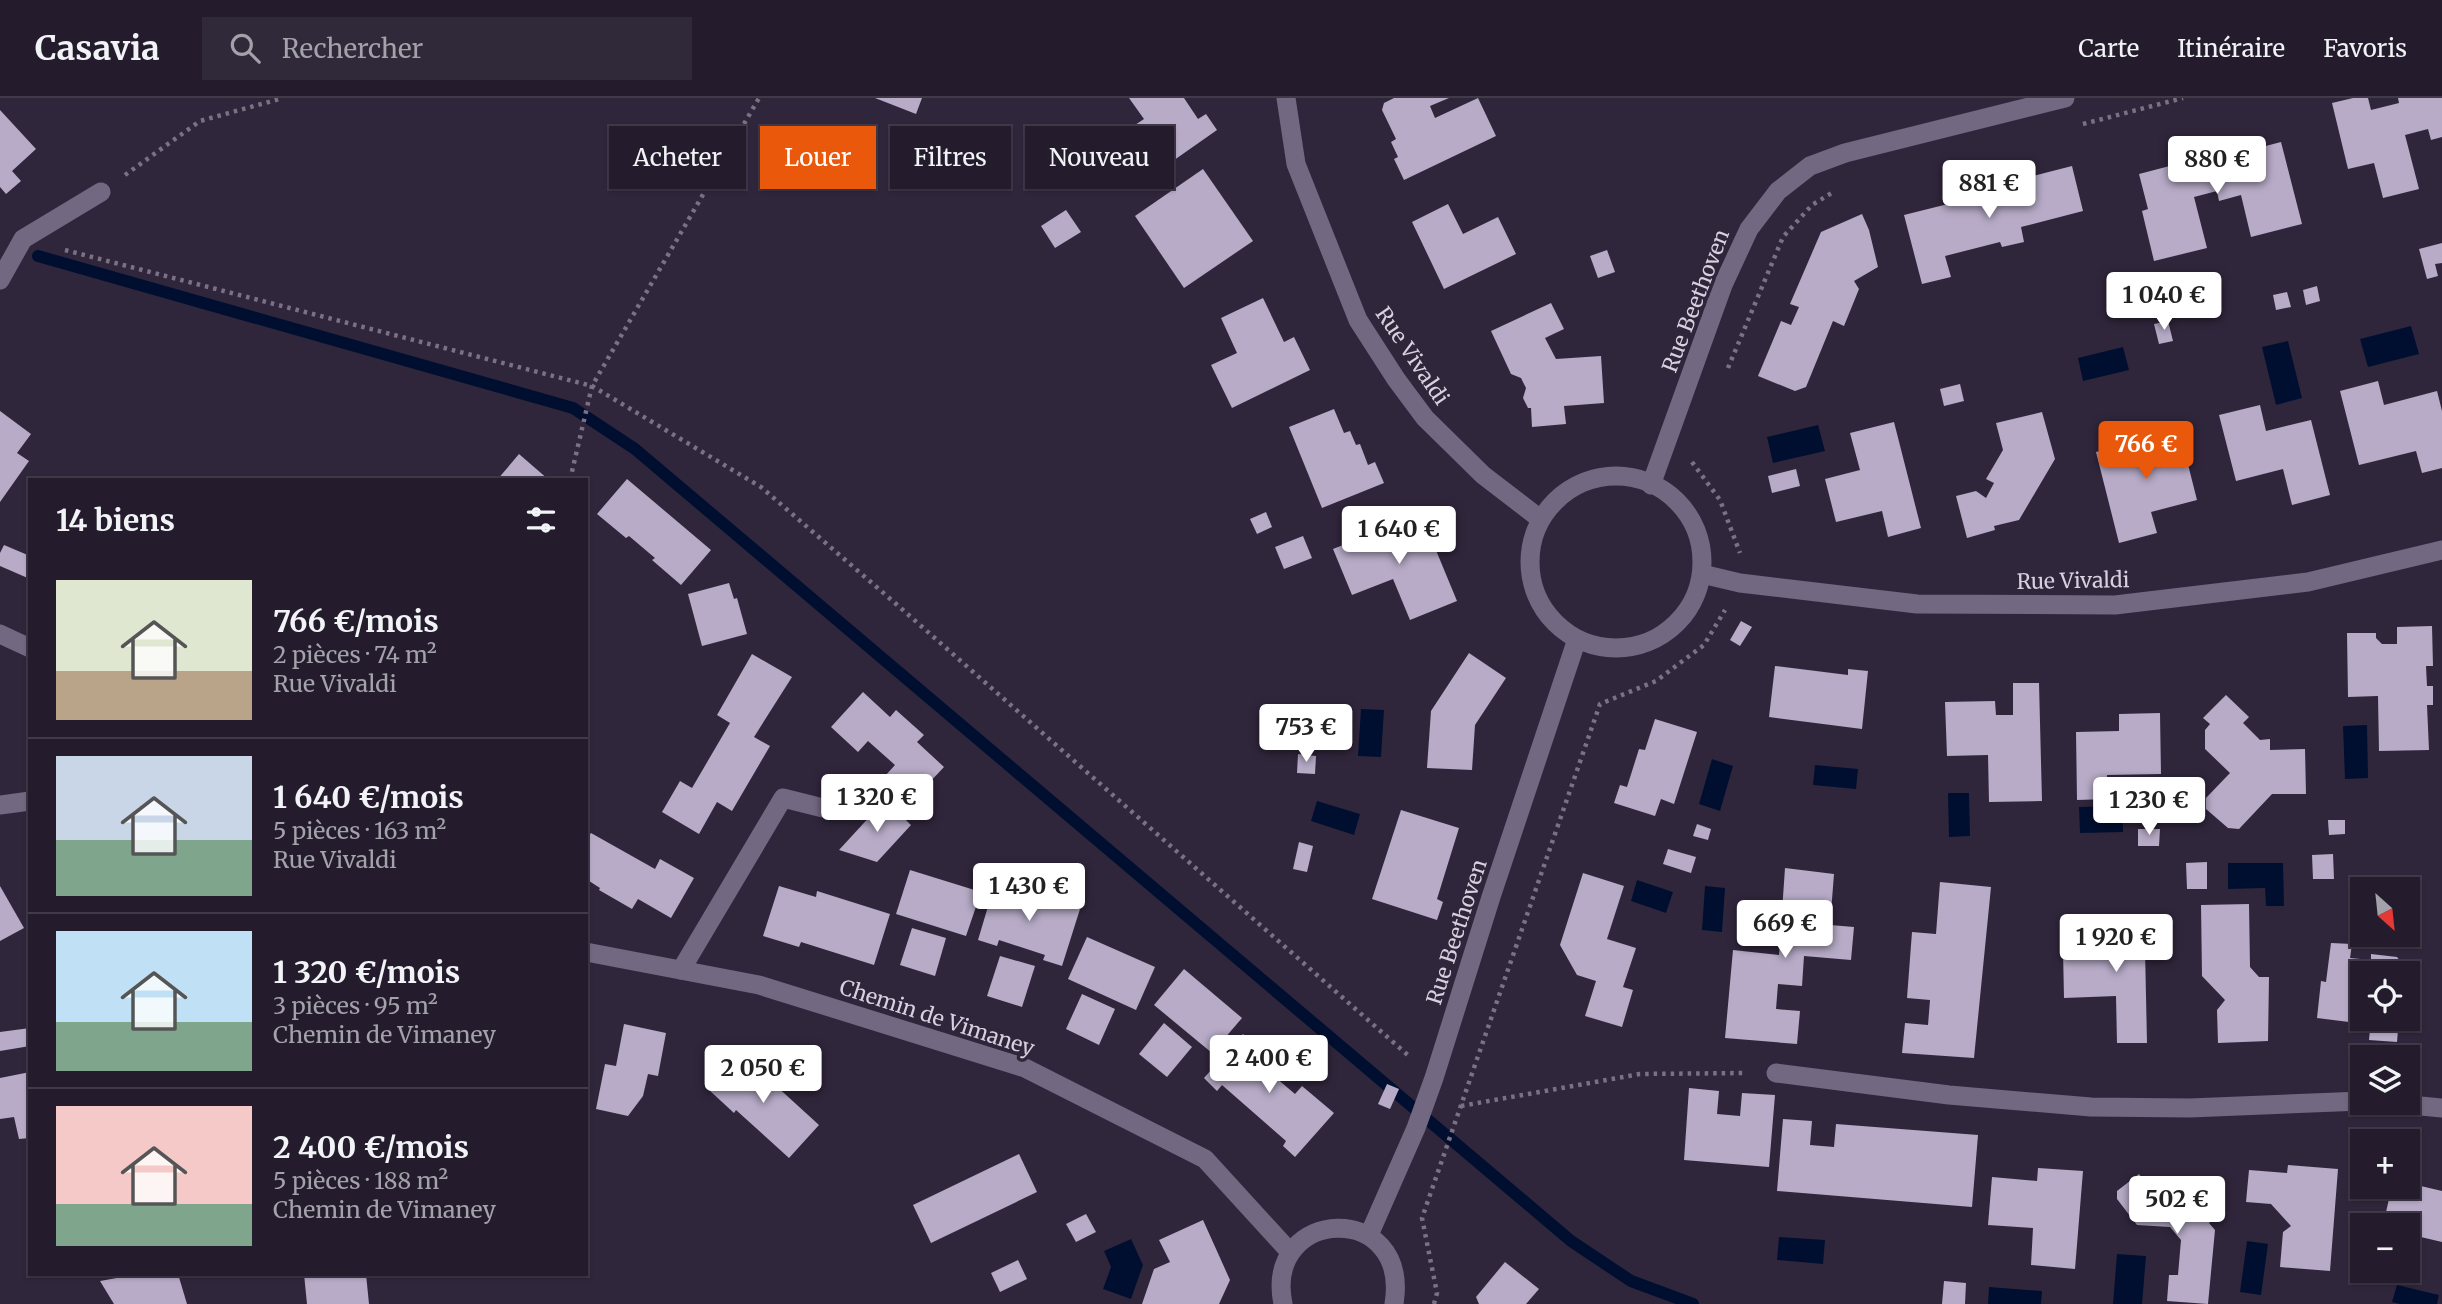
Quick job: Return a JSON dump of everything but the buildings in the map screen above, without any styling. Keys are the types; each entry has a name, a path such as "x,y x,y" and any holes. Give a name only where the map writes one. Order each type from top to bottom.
{"street":[{"name":"Rue Vivaldi","path":"1286,98 1296,164 1358,320 1396,380 1425,418 1483,475 1539,518"},
{"name":"Rue Beethoven","path":"1651,485 1723,285 1749,229 1778,191 1810,166 1845,153 2065,98"},
{"path":"0,280 23,239 101,192"},
{"path":"1606,476 1632,477 1651,485 1675,499 1691,518 1700,540 1702,575 1697,592 1682,617 1660,636 1633,647 1605,647 1577,639 1554,622 1538,598 1531,572 1532,543 1539,518 1559,497 1581,484 1606,476"},
{"name":"Rue Vivaldi","path":"1702,575 1740,583 1917,604 2115,606 2308,582 2442,550"},
{"path":"0,634 28,647"},
{"name":"Rue Beethoven","path":"1369,1235 1416,1128 1434,1078 1577,639"},
{"path":"681,970 783,798 823,808"},
{"path":"0,805 28,801"},
{"name":"Chemin de Vimaney","path":"588,952 760,985 1025,1068 1205,1159 1290,1252"},
{"path":"1776,1073 1949,1095 2091,1107 2190,1108 2350,1101"},
{"path":"2420,1106 2442,1108"},
{"path":"1283,1304 1280,1286 1283,1268 1290,1252 1318,1231 1335,1228 1352,1229 1369,1235 1384,1248 1394,1265 1397,1284 1394,1304"}],"path":[{"path":"101,192 200,121 283,98"},
{"path":"570,478 592,386 760,98"},
{"path":"2076,125 2183,98"},
{"path":"1726,373 1783,237 1812,205 1839,188"},
{"path":"23,239 592,386 761,487 1434,1078"},
{"path":"1434,1304 1437,1293 1422,1219 1600,704 1656,681 1704,645 1740,583 1741,555 1720,500 1689,459"},
{"path":"1461,1107 1640,1074 1776,1073"}],"water":[{"path":"2411,326 2419,354 2368,367 2360,339"},
{"path":"2288,341 2302,398 2276,405 2262,347"},
{"path":"2123,347 2129,370 2083,381 2078,358"},
{"path":"1818,425 1825,451 1773,463 1767,437"},
{"path":"1361,709 1384,710 1381,757 1358,756"},
{"path":"2367,725 2368,778 2345,779 2343,726"},
{"path":"1712,759 1733,766 1720,811 1699,804"},
{"path":"1815,765 1858,769 1856,789 1813,785"},
{"path":"1948,793 1969,793 1970,836 1949,837"},
{"path":"1317,801 1360,814 1354,835 1311,821"},
{"path":"2122,806 2123,832 2080,833 2079,807"},
{"path":"2228,863 2283,863 2284,906 2266,906 2265,888 2228,889"},
{"path":"1637,880 1673,892 1666,913 1631,901"},
{"path":"1705,886 1725,888 1722,932 1702,930"},
{"path":"1779,1237 1825,1240 1823,1264 1777,1260"},
{"path":"1131,1239 1143,1265 1131,1299 1103,1289 1111,1267 1104,1251"},
{"path":"2247,1241 2268,1244 2261,1295 2240,1292"},
{"path":"2117,1254 2146,1256 2142,1304 2113,1304"},
{"path":"2397,1285 2439,1295 2437,1304 2392,1302"},
{"path":"1989,1287 2042,1291 2041,1304 1988,1304"}],"waterway":[{"path":"38,256 573,408 635,449 1571,1241 1631,1281 1693,1304"}]}
